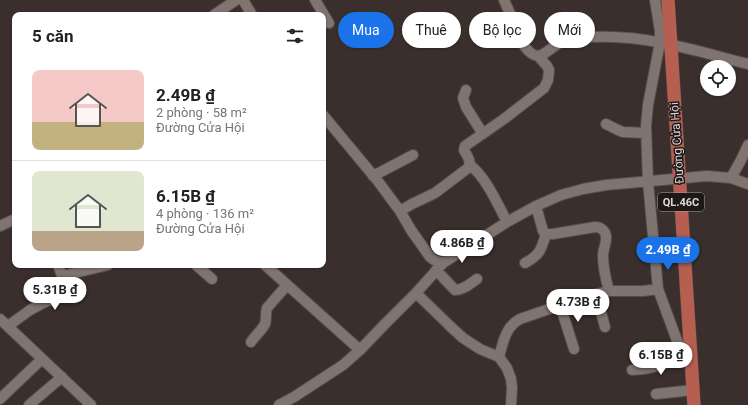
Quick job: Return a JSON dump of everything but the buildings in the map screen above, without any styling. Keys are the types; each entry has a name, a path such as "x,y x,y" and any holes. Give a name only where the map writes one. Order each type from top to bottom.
{"main road":[{"name":"Đường Cửa Hội","path":"668,0 665,43 679,179 688,359 694,405"}],"street":[{"path":"218,12 236,0"},
{"path":"243,0 250,12"},
{"path":"315,0 322,12"},
{"path":"504,0 528,52 538,56 549,70 548,80 541,92 464,148 470,165 479,173 507,222"},
{"path":"632,370 643,370 688,359 676,337 658,289 648,182 646,133 648,105 665,43 660,31 655,0"},
{"path":"326,18 329,23"},
{"path":"538,56 543,55 559,43 568,40 590,37 627,38 665,43 748,64"},
{"path":"466,90 464,98 466,107 482,134"},
{"path":"326,119 400,211 410,230 430,257 440,266 454,290 463,288 477,279"},
{"path":"606,124 623,132 646,133"},
{"path":"731,178 742,160 748,145"},
{"path":"373,176 413,155"},
{"path":"400,211 435,193 470,165"},
{"path":"278,405 295,401 343,365 360,350 416,293 440,266 507,222 536,206 561,195 606,184 648,182 707,176 731,178 748,184"},
{"path":"536,206 543,231 546,234"},
{"path":"0,226 12,220"},
{"path":"546,234 595,227 602,229 606,236 603,256 609,291"},
{"path":"525,264 538,254 542,248 546,234"},
{"path":"59,268 65,289 62,295 4,322 91,405"},
{"path":"62,276 95,268"},
{"path":"199,268 212,279"},
{"path":"268,268 360,350"},
{"path":"251,342 265,324 267,308 287,285"},
{"path":"499,357 507,332 512,324 522,318 584,297 609,291 658,289"},
{"path":"416,293 463,338 480,349 499,357 507,368 511,379 511,405"},
{"path":"596,294 605,327"},
{"path":"560,305 574,349"},
{"path":"0,399 42,359"},
{"path":"29,405 62,377"},
{"path":"656,394 692,390"}]}
